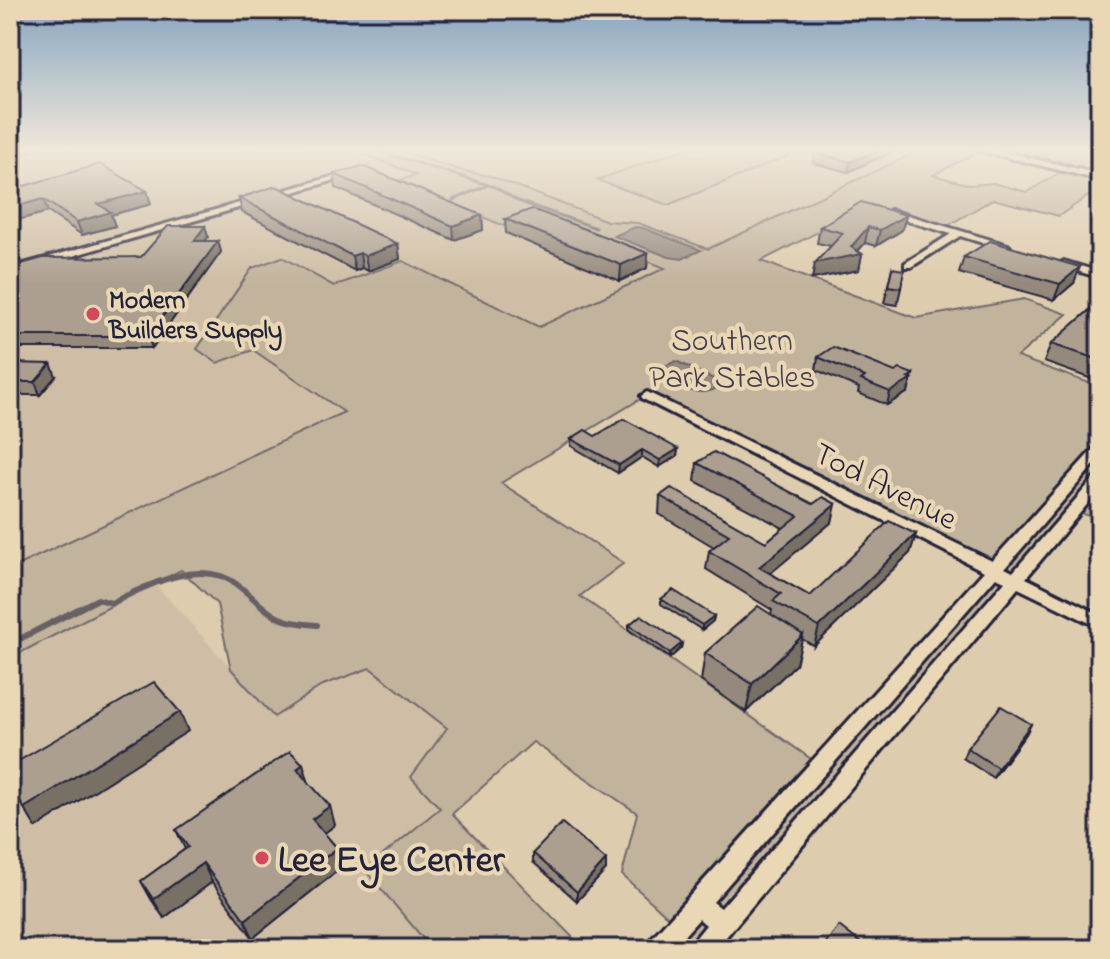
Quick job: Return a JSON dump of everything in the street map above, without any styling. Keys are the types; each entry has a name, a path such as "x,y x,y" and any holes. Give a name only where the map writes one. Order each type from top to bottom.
{"street":[{"path":"10,271 283,194"},
{"path":"891,213 1021,251"},
{"path":"908,265 959,233"},
{"path":"1052,260 1100,275"},
{"name":"Tod Avenue","path":"647,396 1100,622"},
{"path":"657,949 1100,450"},
{"path":"701,949 1100,480 1081,471"},
{"path":"892,684 916,697"},
{"path":"698,904 722,924"}],"shaded area":[{"path":"10,194 428,194 504,226 533,215 666,268 539,327 403,261 334,286 283,257 217,363 253,349 345,412 10,569"},
{"path":"536,194 827,194 708,249 638,223 607,221"},
{"path":"635,227 701,250 682,259 669,257 614,236"},
{"path":"676,361 722,383 715,389 698,392 679,387 656,370"},
{"path":"154,583 274,716 323,685 370,668 447,728 441,808 366,870 432,949 10,949 10,658"}],"green space":[{"name":"Southern Park Stables","path":"428,194 536,194 607,221 638,223 708,249 827,194 1092,194 1059,216 993,199 944,228 869,206 761,261 916,318 1024,299 1067,314 1017,357 1100,387 1100,521 1075,510 701,949 657,949 991,570 644,397 501,483 624,563 580,596 811,759 668,917 622,875 637,813 533,742 452,814 584,949 432,949 365,870 440,808 411,777 447,728 370,668 323,685 274,717 231,669 217,604 181,570 10,658 10,569 344,412 253,350 217,363 197,349 252,268 282,257 334,286 403,261 539,327 665,268 533,215 504,226"},
{"path":"636,194 696,194 668,205"}],"building":[{"path":"10,194 137,194 98,204 111,212 77,222 43,199 10,208"},
{"path":"252,194 292,194 398,244 365,256 360,253 352,256 239,198"},
{"path":"379,194 430,194 482,215 453,226"},
{"path":"861,202 906,215 880,230 868,227 851,247 862,254 815,263 843,233 820,227"},
{"path":"532,209 648,253 621,265 505,219"},
{"name":"Modern Builders Supply","path":"168,226 205,226 194,241 218,241 148,336 10,336 10,267 43,258 141,257"},
{"path":"990,241 1080,267 1060,284 964,257"},
{"path":"892,268 904,270 901,288 888,286"},
{"path":"1100,301 1100,360 1051,344"},
{"path":"833,347 895,372 900,369 913,374 908,378 912,379 890,392 861,380 865,377 818,357"},
{"path":"10,363 51,364 35,382 10,382"},
{"path":"624,419 678,449 660,460 642,450 619,465 571,439 585,430 595,436"},
{"path":"714,452 813,504 823,497 836,504 759,567 810,596 889,521 916,534 819,627 773,601 781,594 709,551 729,535 660,496 671,488 766,542 798,516 697,463"},
{"path":"673,590 714,616 702,625 661,599"},
{"path":"758,606 803,635 752,684 705,653"},
{"path":"641,615 682,643 670,653 629,625"},
{"path":"154,682 180,712 24,808 10,786 10,766"},
{"path":"1001,706 1031,724 998,768 967,748"},
{"name":"Lee Eye Center","path":"290,751 303,764 297,769 330,806 312,819 337,848 245,920 203,863 153,899 141,881 188,847 176,830"},
{"path":"562,823 606,860 577,892 533,853"},
{"path":"839,926 866,947 821,949"}],"waterway":[{"path":"453,200 468,194"},
{"path":"506,194 518,201 596,228"},
{"path":"10,644 98,599 111,603 156,582 206,573 222,576 236,584 279,618 317,625"}],"place":[{"name":"Modern Builders Supply","path":"93,314"},
{"name":"Lee Eye Center","path":"262,858"}]}
